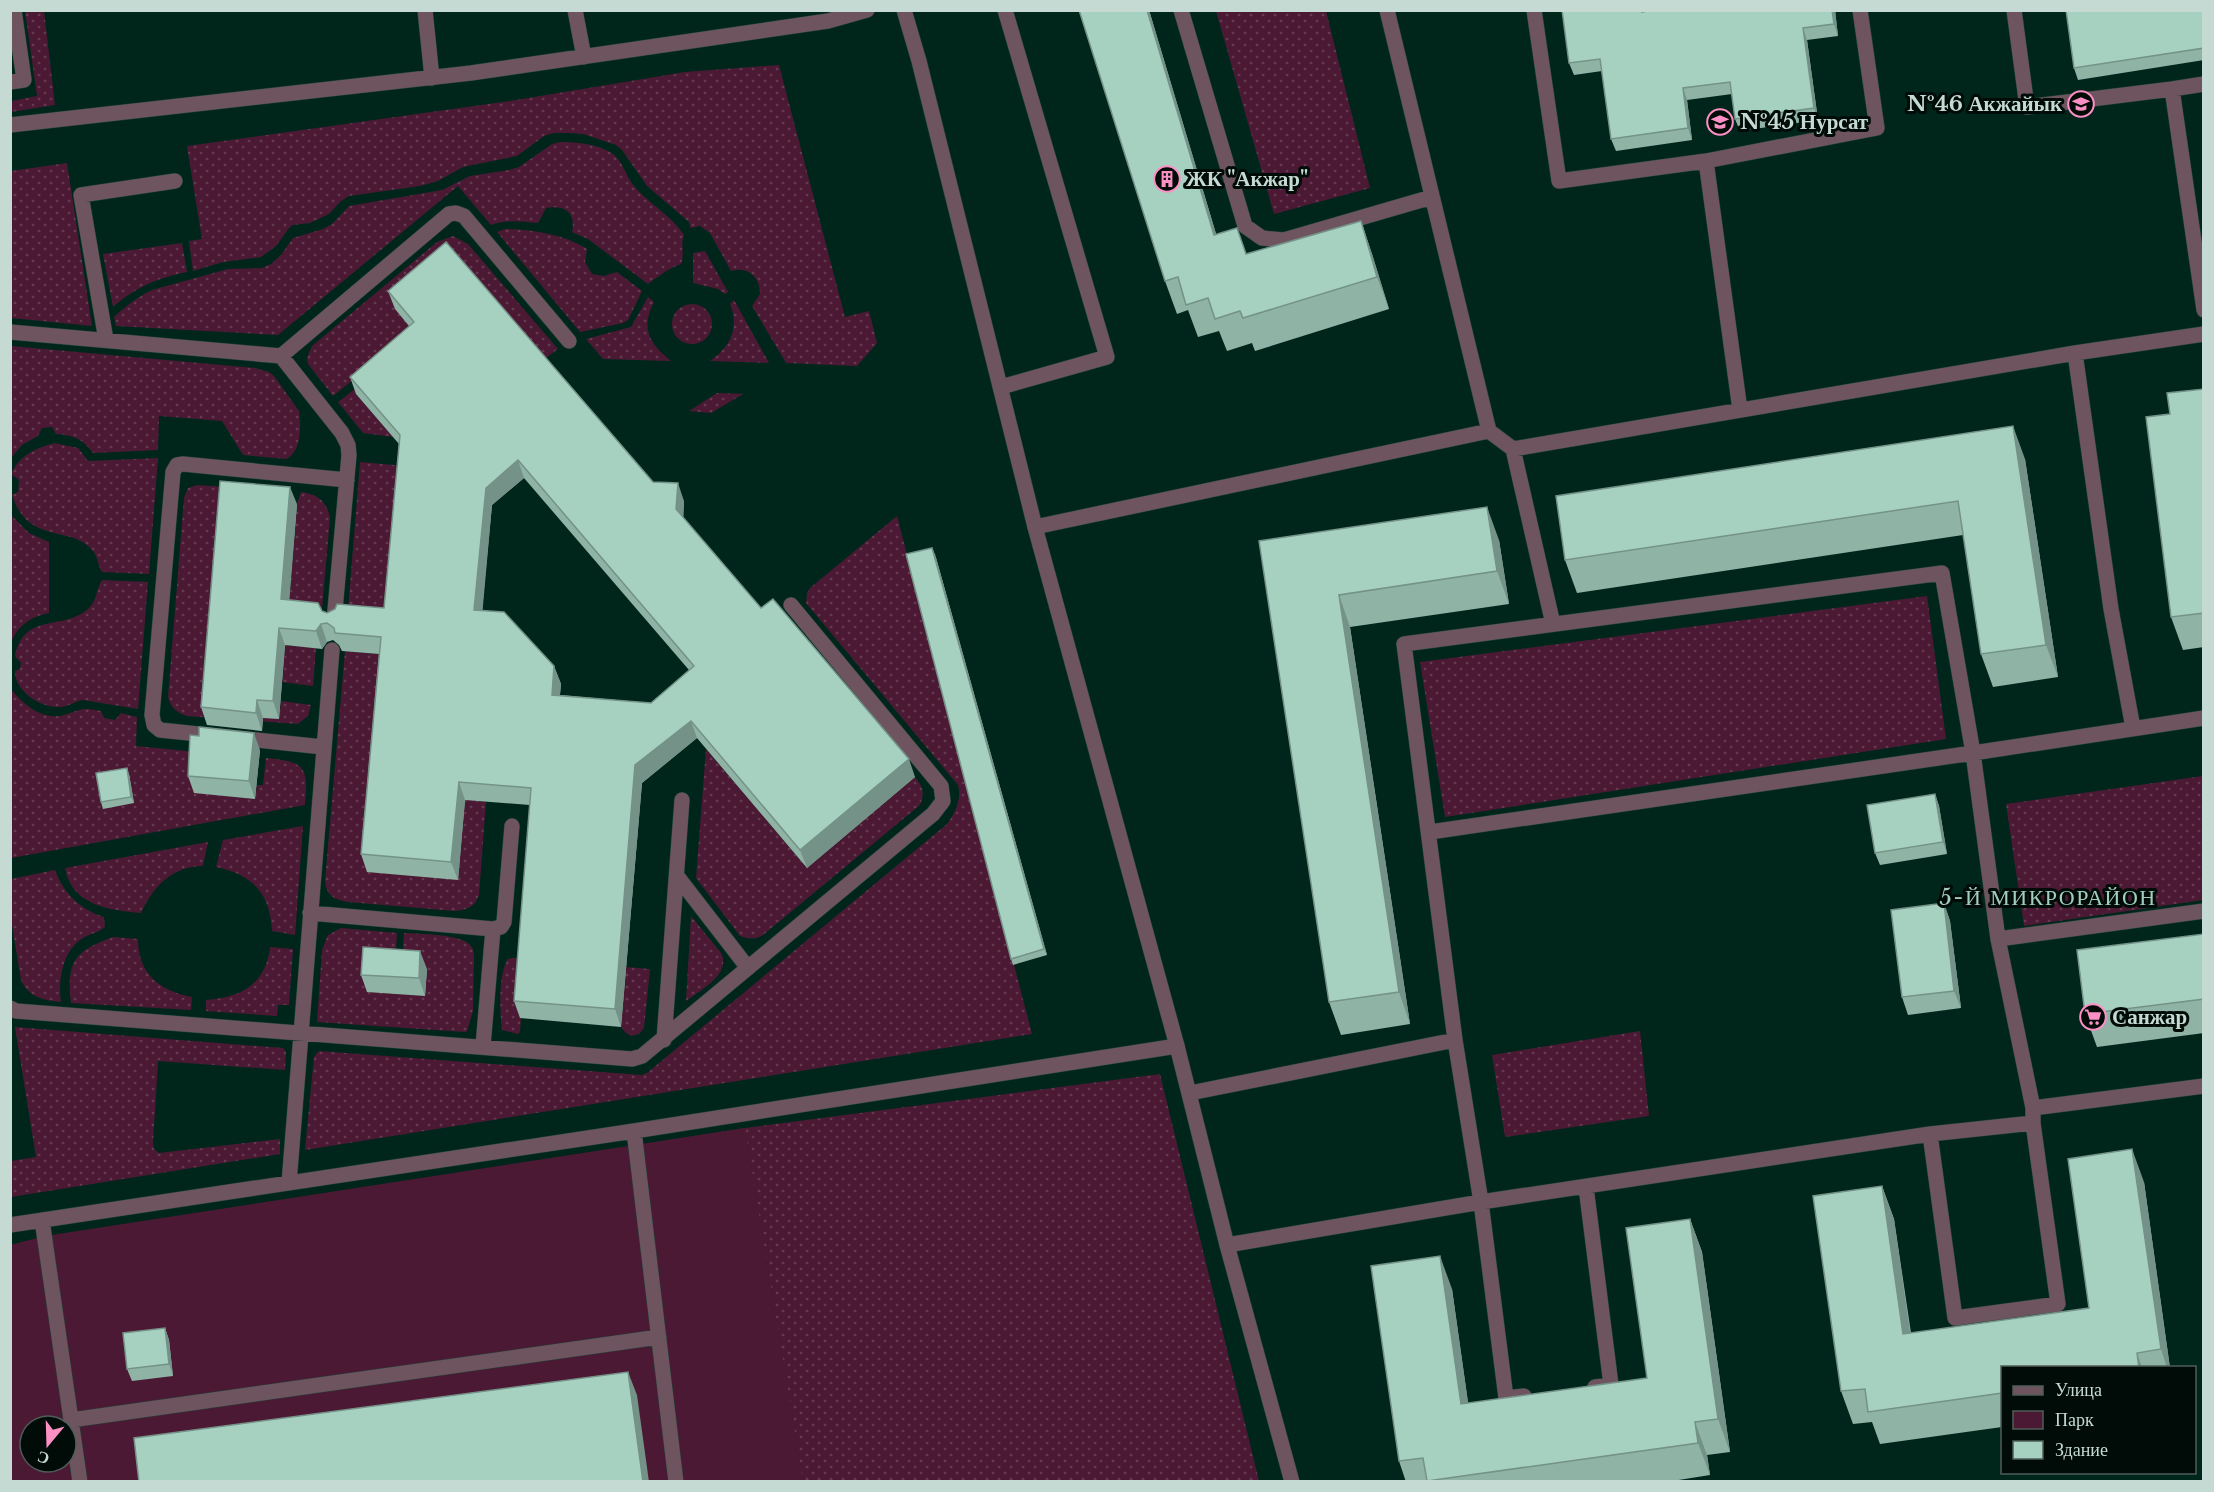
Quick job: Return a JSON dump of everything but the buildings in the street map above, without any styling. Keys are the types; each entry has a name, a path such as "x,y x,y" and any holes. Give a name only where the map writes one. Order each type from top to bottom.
{"street":[{"path":"10,82 24,80 14,10"},
{"path":"425,10 432,78"},
{"path":"574,10 584,57"},
{"path":"10,125 432,78 828,21 867,10"},
{"path":"904,10 919,61 1035,527 1190,1093 1227,1245 1292,1482"},
{"path":"1001,387 1107,357 1005,10"},
{"path":"1181,10 1245,226 1262,238 1284,240 1432,197"},
{"path":"1387,10 1489,432 1513,449 1554,624"},
{"path":"1534,10 1559,181 1706,161 1877,128 1860,10"},
{"path":"2014,10 2027,107 2204,84"},
{"path":"2172,89 2204,310"},
{"path":"1706,161 1740,410"},
{"path":"106,340 81,195 175,181"},
{"path":"10,332 280,356 449,214 456,213 464,216 569,341"},
{"path":"1513,449 2075,353 2204,334"},
{"path":"2075,353 2111,609 2133,728"},
{"path":"280,356 342,433 348,445 334,621"},
{"path":"1035,527 1489,432"},
{"path":"323,747 160,730 154,725 152,719 173,472 177,465 183,464 347,480"},
{"path":"1541,1394 1506,1398 1481,1202 1455,1041 1430,832 1404,644 1942,573 1973,753 1998,939 2033,1115 2058,1304 1955,1318 1930,1134"},
{"path":"10,1008 16,1011 632,1059 642,1056 933,814 943,801 941,786 791,605"},
{"path":"289,1183 332,650"},
{"path":"1430,832 2204,718"},
{"path":"664,1040 682,800"},
{"path":"310,913 493,929 501,927 504,922 512,826"},
{"path":"677,876 748,968"},
{"path":"1998,939 2204,911"},
{"path":"483,1046 493,929"},
{"path":"1190,1093 1455,1041"},
{"path":"10,1225 1177,1046"},
{"path":"1227,1245 1481,1202 1930,1134 2204,1086"},
{"path":"634,1131 676,1482"},
{"path":"1576,1389 1611,1385 1586,1187"},
{"path":"42,1220 70,1414"},
{"path":"78,1419 659,1337"}],"green space":[{"path":"25,11 44,11 55,105 11,112 11,101 37,96"},
{"path":"1216,11 1326,11 1370,188 1274,214"},
{"path":"779,65 845,317 869,311 877,343 857,366 786,363 752,306 760,294 758,283 752,274 743,270 731,271 710,233 700,226 690,228 689,222 647,186 616,145 583,134 553,133 544,136 517,156 463,167 438,181 420,186 349,196 329,214 310,223 293,225 276,246 261,257 223,262 193,271 189,241 202,239 187,146 510,101 685,72"},
{"path":"560,142 592,145 614,155 634,186 673,221 684,235 681,264 648,284 588,239 572,232 572,219 568,211 553,207 546,208 538,223 508,221 491,225 458,186 278,335 116,326 114,317 132,302 152,290 228,269 262,268 271,264 281,255 293,238 332,224 349,206 442,190 470,176 519,167 552,144"},
{"path":"67,163 92,326 11,318 11,171"},
{"path":"505,229 548,234 587,249 585,262 592,274 604,276 617,272 642,291 628,320 580,332 497,232"},
{"path":"453,236 468,244 558,349 540,362 421,340 363,372 333,396 308,364 307,358 312,346 437,242"},
{"path":"182,243 187,272 147,284 113,307 103,254"},
{"path":"705,251 728,292 725,294 718,289 693,283 693,253"},
{"path":"648,297 654,302 648,320 649,335 671,361 603,359 586,339 631,327"},
{"path":"734,300 769,363 710,361 723,350 731,336 734,321 730,304"},
{"path":"692,304 700,305 706,310 711,316 711,332 706,338 700,343 692,344 684,343 678,338 673,332 672,324 673,316 678,310 684,305"},
{"path":"11,346 255,368 269,372 299,411 298,444 291,456 286,459 243,455 222,421 159,416 158,450 93,453 81,441 68,435 56,434 52,427 42,428 38,436 22,445 11,458"},
{"path":"355,389 357,395 393,437 363,433 338,402"},
{"path":"717,393 743,394 711,413 689,411"},
{"path":"54,443 78,448 88,461 158,458 149,574 102,572 95,553 84,543 39,528 19,511 12,495 18,492 19,480 11,474 23,457"},
{"path":"360,462 405,466 390,626 347,622"},
{"path":"197,485 226,487 279,719 281,701 311,705 308,716 298,724 187,716 175,709 169,701 184,498 188,488"},
{"path":"301,492 320,499 330,518 321,620 288,617 297,504"},
{"path":"11,515 29,533 49,542 49,613 26,623 11,642"},
{"path":"897,516 1032,1034 305,1150 314,1057 319,1051 642,1075 647,1073 947,824 957,806 958,785 806,603 810,588"},
{"path":"102,580 148,582 138,709 83,700 60,707 37,702 24,692 16,679 15,671 20,669 21,663 15,656 20,642 35,627 67,620 88,609"},
{"path":"1927,596 1946,739 1445,817 1420,662"},
{"path":"285,645 316,648 313,686 282,682"},
{"path":"345,651 387,655 465,799 486,802 479,895 470,907 455,911 348,902 335,898 327,890 325,881"},
{"path":"10,688 27,705 48,716 64,715 86,709 101,711 104,718 115,720 121,713 137,717 136,746 197,752 255,799 257,785 263,785 266,758 297,764 305,774 305,805 11,858"},
{"path":"706,749 807,868 915,777 923,794 920,805 763,935 746,938 740,936 696,878"},
{"path":"2203,776 2203,900 2024,926 2006,804"},
{"path":"303,826 295,935 272,931 268,906 257,888 240,875 216,867 223,840"},
{"path":"208,842 203,866 182,870 165,880 151,895 141,913 94,904 75,891 65,868"},
{"path":"55,870 63,886 74,900 104,917 105,927 80,940 69,952 61,977 61,1002 38,997 24,986 21,980 11,919 11,879"},
{"path":"691,916 721,953 723,961 722,968 713,981 686,1001"},
{"path":"341,928 397,933 395,966 402,967 404,933 449,937 465,941 470,945 474,955 473,1011 467,1031 317,1022 322,950 328,935"},
{"path":"113,937 138,939 142,962 147,971 161,985 192,997 191,1010 71,1003 70,977 76,960 90,947"},
{"path":"270,947 293,949 289,1005 278,1005 277,1016 206,1011 206,1000 219,999 241,992 257,980 268,960"},
{"path":"525,958 520,1032 518,1034 502,1030 501,1023 500,994 503,974 508,959"},
{"path":"626,967 650,969 644,1028 639,1034 631,1036 621,1027"},
{"path":"15,1027 283,1048 286,1052 285,1070 158,1061 153,1143 154,1149 159,1153 280,1139 280,1154 11,1197 11,1161 36,1157"},
{"path":"1640,1031 1649,1116 1505,1137 1492,1055"},
{"path":"1160,1074 1259,1481 702,1481 656,1142 745,1128"},
{"path":"745,1128 803,1481 11,1481 10,1245 45,1236"}],"place":[{"name":"№46 Акжайык","path":"2081,104"},
{"name":"№45 Нурсат","path":"1720,122"},
{"name":"ЖК \"Акжар\"","path":"1167,179"},
{"name":"Санжар","path":"2093,1017"}],"district":[{"name":"5-Й МИКРОРАЙОН","path":"2048,897"}]}
